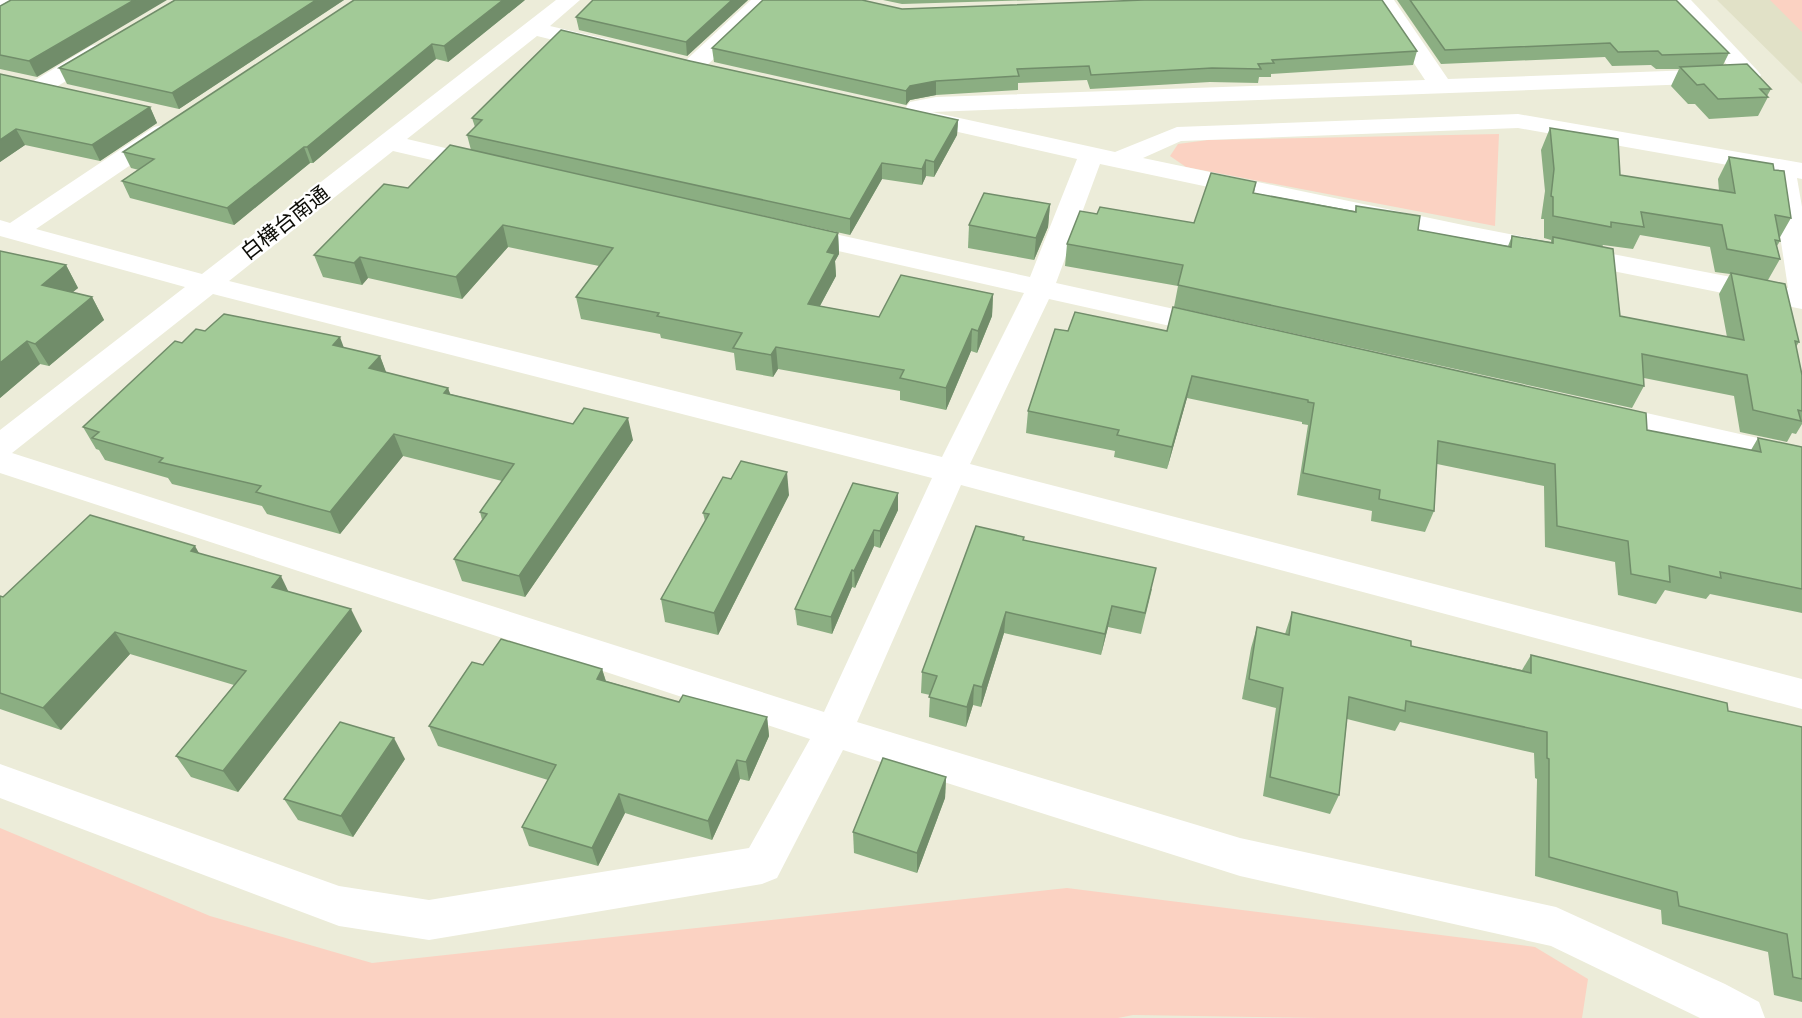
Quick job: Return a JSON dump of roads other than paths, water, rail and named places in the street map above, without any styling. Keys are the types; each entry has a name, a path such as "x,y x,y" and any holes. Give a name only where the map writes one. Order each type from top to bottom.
{"street":[{"path":"0,4 8,0"},
{"name":"白樺台南通","path":"0,446 569,0"},
{"path":"725,74 680,64 764,0"},
{"path":"1383,0 1441,86"},
{"path":"1679,0 1749,75 936,104 894,111 1180,175 1802,300"},
{"path":"531,28 623,50"},
{"path":"73,94 30,85 118,40"},
{"path":"7,230 183,119 150,112"},
{"path":"0,781 339,906 429,920 762,865 834,731 951,471 1104,157 1177,134 1518,122 1792,170 1802,290"},
{"path":"388,142 505,168"},
{"path":"772,228 1236,332"},
{"path":"7,230 208,284 951,471 1802,694"},
{"path":"1571,407 1802,459"},
{"path":"0,461 834,731 1240,857 1556,927 1709,999 1743,1018"}]}
